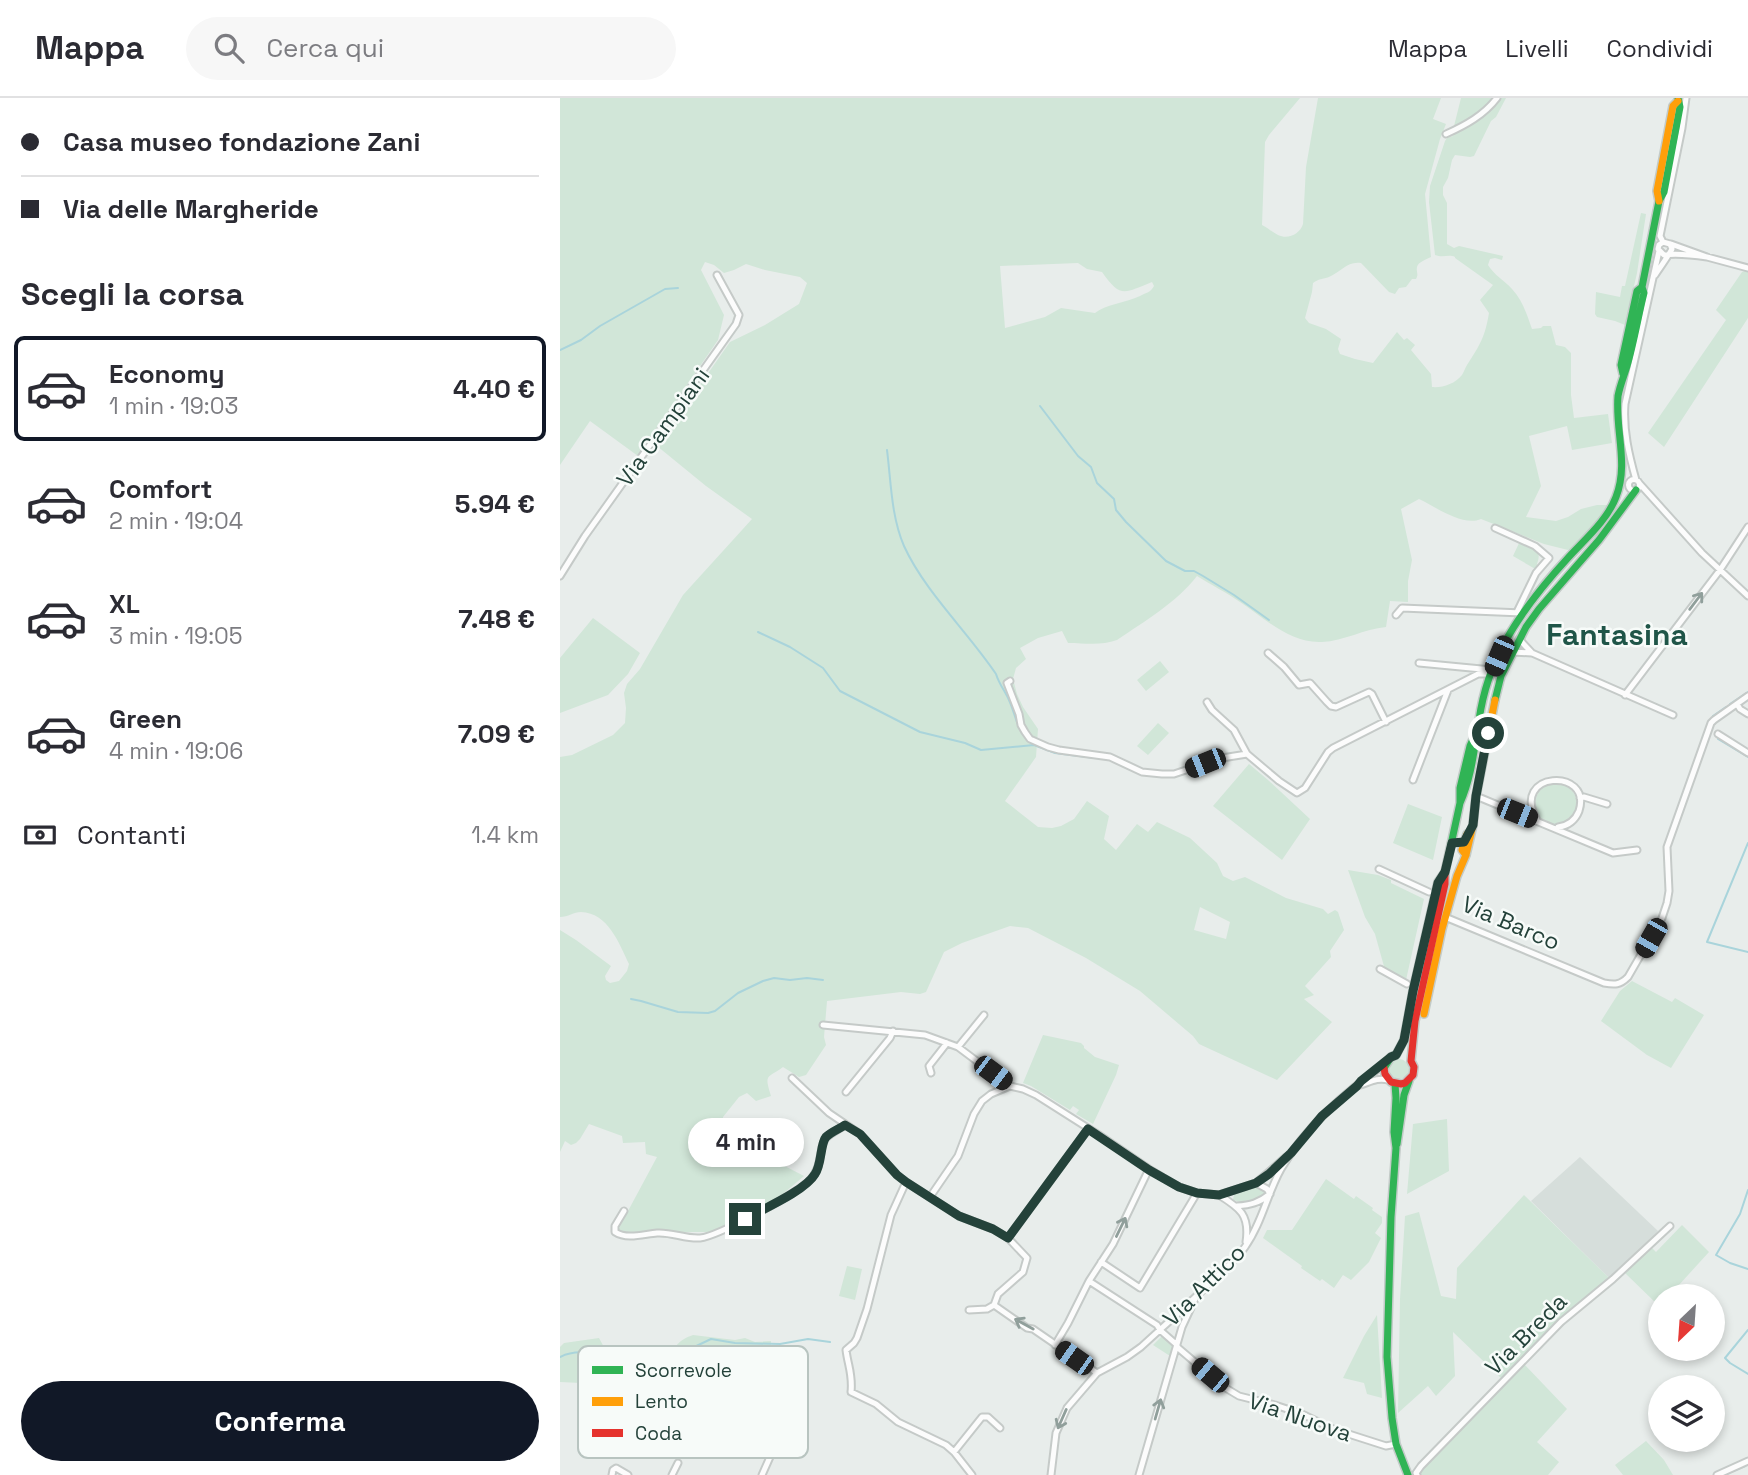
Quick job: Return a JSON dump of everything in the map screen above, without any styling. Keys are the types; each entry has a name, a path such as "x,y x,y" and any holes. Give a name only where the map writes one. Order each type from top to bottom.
{"street":[{"path":"1446,134 1465,125 1489,108 1497,98"},
{"path":"1466,855 1462,850 1473,825 1492,710 1501,677 1512,652 1539,609 1624,507 1635,485 1624,420 1625,404 1654,276 1656,250 1652,239 1659,201 1664,192 1681,99"},
{"path":"1654,276 1671,249 1660,236 1682,128 1681,99"},
{"path":"1652,239 1748,268"},
{"path":"1396,615 1402,608 1519,612 1601,521 1617,496 1622,471 1618,411 1623,374 1644,293 1642,287 1656,250 1665,243"},
{"path":"1656,250 1662,254 1707,257"},
{"name":"Via Campiani","path":"560,576 592,526 737,324 739,315 717,275"},
{"path":"1635,485 1651,497 1702,553 1748,596"},
{"path":"1411,1061 1415,1021 1445,884 1467,757 1492,672 1536,573 1549,558 1535,546 1495,528"},
{"path":"1625,695 1747,530"},
{"path":"1519,639 1532,653"},
{"path":"1512,652 1532,653 1674,715"},
{"path":"1268,653 1299,685 1310,683 1331,706 1336,707 1369,692 1386,722"},
{"path":"1419,663 1492,672"},
{"path":"1207,702 1234,730 1247,754 1297,793 1305,788 1333,748 1478,674 1492,672"},
{"path":"1008,682 1025,732 1030,739 1048,747 1110,757 1142,772 1162,774 1174,774 1222,758 1247,754"},
{"path":"1413,780 1448,690"},
{"path":"1748,695 1737,704 1748,714"},
{"name":"Via Barco","path":"1473,825 1445,917 1604,983 1616,985 1623,982 1662,918 1670,891 1667,847 1711,723 1737,704"},
{"path":"1718,734 1748,753"},
{"path":"1538,821 1531,804 1537,788 1553,779 1562,780 1576,790 1580,807 1571,822 1555,828"},
{"path":"1476,796 1613,853 1637,850"},
{"path":"1580,798 1607,804"},
{"path":"1452,843 1464,842"},
{"path":"1449,854 1466,855"},
{"path":"1379,869 1429,892"},
{"path":"1396,1055 1404,1040 1438,883 1445,872"},
{"path":"1424,1014 1445,917"},
{"path":"1380,970 1407,984"},
{"path":"958,1047 984,1015"},
{"path":"823,1025 925,1035 958,1047 1010,1086 1036,1095 1149,1170 1179,1187 1197,1193 1219,1195 1256,1183 1291,1153"},
{"path":"846,1092 893,1031"},
{"path":"931,1073 929,1066 947,1043"},
{"path":"1396,1148 1396,1098 1391,1082 1385,1074 1386,1063 1396,1055 1407,1057 1414,1067 1413,1075 1404,1091 1396,1148 1387,1323 1392,1418 1396,1444 1408,1475"},
{"name":"Via Attico","path":"1051,1475 1056,1433 1067,1408 1097,1373 1128,1357 1196,1297 1245,1247 1291,1153 1322,1116 1386,1063"},
{"path":"792,1078 828,1113 860,1134 906,1182 959,1216 1008,1238 1027,1258 1023,1272 998,1294 995,1305 987,1309 969,1310"},
{"name":"Via Attico","path":"1357,1086 1381,1078 1391,1082"},
{"path":"1391,1082 1401,1084 1409,1081"},
{"path":"930,1197 958,1156 974,1114 982,1101 1010,1086"},
{"path":"624,1211 615,1226 615,1232 620,1235 660,1233 682,1238 702,1238 745,1219 802,1187 816,1174 823,1143 827,1137 845,1125"},
{"path":"1008,1238 1088,1129"},
{"path":"1055,1345 1089,1281 1113,1244 1149,1170"},
{"path":"906,1182 891,1215 857,1338 846,1350 853,1378 851,1393 876,1404 898,1422 943,1443 954,1452 972,1475"},
{"path":"1237,1206 1251,1205 1270,1194 1256,1183"},
{"path":"1101,1262 1140,1288 1197,1193"},
{"path":"1219,1195 1242,1210 1246,1220 1245,1247"},
{"name":"Via Breda","path":"1417,1475 1421,1466 1561,1322 1670,1226"},
{"name":"Via Nuova","path":"1089,1281 1157,1325 1224,1387 1239,1396 1275,1405 1333,1429 1386,1446 1396,1444"},
{"path":"1139,1475 1183,1324 1196,1297"},
{"path":"995,1305 1097,1373"},
{"path":"1175,1316 1180,1318 1183,1324"},
{"path":"954,1452 982,1417 988,1418 1000,1428"},
{"path":"762,1475 770,1458"},
{"path":"1717,1475 1748,1461"},
{"path":"672,1475 678,1463"},
{"path":"611,1475 616,1468 628,1475"}],"shaded area":[{"path":"1580,1157 1658,1231 1609,1278 1531,1201"}],"green space":[{"path":"560,98 1300,98 1265,142 1262,225 1286,237 1296,233 1303,224 1306,167 1318,98 1441,98 1433,119 1446,124 1425,194 1431,257 1418,265 1416,279 1412,279 1406,287 1399,288 1395,294 1389,292 1361,263 1348,265 1313,283 1305,318 1309,323 1326,329 1341,339 1338,349 1340,354 1373,363 1397,332 1404,340 1407,338 1415,345 1411,350 1431,374 1432,387 1436,387 1456,381 1479,346 1489,313 1480,300 1493,285 1455,257 1435,255 1429,202 1430,186 1445,141 1455,132 1461,98 1506,98 1474,156 1455,155 1452,160 1443,187 1447,203 1447,244 1454,248 1459,246 1503,256 1502,260 1490,259 1488,265 1516,294 1532,329 1551,326 1556,345 1565,347 1571,353 1574,418 1608,414 1612,443 1572,450 1567,426 1529,436 1541,486 1526,517 1556,521 1581,509 1608,505 1574,547 1568,550 1544,544 1481,519 1474,521 1458,518 1419,499 1401,509 1412,560 1408,602 1390,601 1386,627 1330,641 1311,642 1299,639 1278,629 1235,598 1197,576 1170,603 1117,640 1099,644 1068,643 1062,631 1038,638 1020,648 1026,659 1016,668 1013,679 1023,707 1038,729 1036,757 1005,801 1038,827 1052,828 1074,819 1087,801 1109,816 1104,839 1116,850 1137,824 1148,832 1157,822 1190,838 1217,863 1223,876 1233,881 1245,877 1286,898 1323,909 1328,914 1335,910 1338,912 1344,930 1330,951 1331,957 1305,986 1314,995 1304,999 1332,1022 1277,1080 1199,1044 1140,991 1086,958 1028,928 1010,926 944,952 926,992 901,992 827,1001 824,1037 826,1045 806,1075 799,1077 783,1067 768,1077 771,1096 756,1101 747,1093 739,1097 723,1117 730,1136 804,1176 777,1199 747,1218 730,1222 714,1232 638,1234 618,1231 618,1226 657,1157 646,1154 645,1142 623,1143 622,1136 589,1124 576,1143 571,1145 565,1141 560,1152 560,930 611,966 605,976 610,983 619,981 629,964 611,930 598,918 581,912 560,917 560,757 572,755 613,735 625,723 624,693 627,684 640,669 683,595 752,519 657,446 730,342 799,304 807,283 800,277 746,264 724,273 705,262 701,270 724,315 718,340 638,456 590,421 560,465","holes":["1078,263 1087,269 1102,272 1119,290 1129,291 1152,282 1154,286 1140,296 1095,313 1061,308 1045,317 1005,328 1000,266","1200,907 1230,922 1226,939 1194,930"]},
{"path":"1641,213 1646,214 1637,273 1625,325 1597,317 1596,292 1620,297 1622,286 1625,286"},
{"path":"1748,270 1748,318 1664,447 1648,433 1726,320 1716,310 1742,272"},
{"path":"1520,541 1539,554 1537,570 1513,556"},
{"path":"593,618 640,653 628,674 608,695 560,713 560,658"},
{"path":"1160,661 1169,672 1146,691 1137,680"},
{"path":"1158,723 1169,733 1148,755 1137,746"},
{"path":"1249,764 1310,819 1282,860 1213,806"},
{"path":"1556,783 1571,789 1577,804 1571,819 1556,825 1541,819 1535,804 1541,789"},
{"path":"1408,804 1442,817 1433,860 1393,843"},
{"path":"1348,870 1378,875 1424,899 1406,980 1385,970 1375,934 1365,917"},
{"path":"1632,981 1672,1002 1675,998 1704,1015 1671,1068 1647,1055 1601,1021 1620,991"},
{"path":"1043,1035 1081,1043 1095,1057 1119,1065 1093,1124 1076,1114 1079,1110 1073,1106 1070,1110 1023,1083"},
{"path":"1399,1059 1406,1062 1409,1069 1406,1076 1399,1079 1392,1076 1389,1069 1392,1062"},
{"path":"1447,1119 1449,1171 1407,1194 1413,1124"},
{"path":"1326,1179 1354,1199 1356,1196 1382,1217 1382,1223 1375,1233 1381,1238 1369,1262 1351,1280 1343,1275 1334,1288 1301,1268 1302,1266 1263,1238 1267,1230 1292,1230"},
{"path":"1252,1186 1265,1191 1263,1197 1245,1203 1233,1200 1234,1194"},
{"path":"1524,1195 1609,1278 1560,1320 1502,1379 1453,1332 1455,1376 1436,1396 1428,1386 1398,1413 1405,1216 1419,1212 1441,1296 1456,1299 1457,1268"},
{"path":"1682,1225 1709,1252 1680,1284 1648,1284 1648,1295 1625,1273 1652,1248 1656,1252"},
{"path":"847,1266 862,1269 855,1300 839,1296"},
{"path":"1377,1315 1382,1398 1367,1394 1364,1383 1343,1378"},
{"path":"693,1335 735,1340 745,1338 755,1342 771,1341 771,1346 677,1346"},
{"path":"1163,1335 1173,1347 1170,1356 1153,1345"},
{"path":"599,1338 603,1346 578,1346 578,1383 560,1382 560,1347 564,1343"},
{"path":"1524,1364 1567,1409 1537,1442 1559,1462 1548,1475 1420,1475 1419,1473"},
{"path":"1646,1441 1648,1452 1656,1452 1673,1475 1623,1475 1615,1465"}],"waterway":[{"path":"560,350 665,289 678,288"},
{"path":"1040,406 1078,456 1091,467 1097,483 1114,499 1116,510 1166,561 1185,571 1194,571 1203,576 1269,620"},
{"path":"887,450 894,511 904,546 923,580 996,674 1020,729 1034,745"},
{"path":"758,632 790,647 823,668 840,691 920,732 965,743 981,750 1034,745 1055,753 1095,758"},
{"path":"1730,704 1748,692"},
{"path":"1713,716 1726,707"},
{"path":"1718,739 1748,757"},
{"path":"1748,843 1707,942 1748,952"},
{"path":"631,999 678,1012 708,1013 715,1011 738,993 763,981 774,978 823,980"},
{"path":"1748,1190 1740,1214 1716,1255 1748,1269"},
{"path":"1748,1330 1725,1358 1748,1374"},
{"path":"696,1346 711,1339 735,1343 780,1344 808,1339 830,1342"},
{"path":"560,1357 578,1353"},
{"path":"1726,1474 1745,1466"}],"traffic: fast":[{"path":"1460,803 1470,773 1486,689 1501,649 1534,598 1601,522 1612,506 1620,485 1622,460 1618,396 1644,293 1642,287 1680,107 1678,98"},
{"path":"1623,374 1621,365 1637,291 1642,287"},
{"path":"1495,700 1501,676 1526,627 1599,540 1636,490"},
{"path":"1384,1068 1391,1057 1396,1055 1404,1040 1438,882 1445,872 1460,803 1460,788 1474,737"},
{"path":"1397,1144 1404,1095 1409,1081"},
{"path":"1395,1084 1396,1148 1387,1357 1396,1444 1408,1475"}],"traffic: slow":[{"path":"1659,201 1657,191 1673,106 1678,101"},
{"path":"1424,1014 1442,929 1473,825 1495,700"},
{"path":"1466,855 1462,850 1467,834"}],"traffic: jam":[{"path":"1384,1068 1391,1082 1405,1083 1413,1075 1414,1067 1411,1061 1415,1021 1445,884 1445,872"}],"district":[{"name":"Fantasina","path":"1617,635"}],"route":[{"path":"745,1219 802,1187 811,1179 819,1165 823,1143 827,1137 845,1125 860,1134 906,1182 959,1216 1008,1238 1088,1129 1149,1170 1190,1191 1219,1195 1256,1183 1291,1153 1338,1101 1396,1055 1400,1048 1404,1040 1438,883 1445,872 1452,843 1464,842 1473,825 1488,733"}]}
